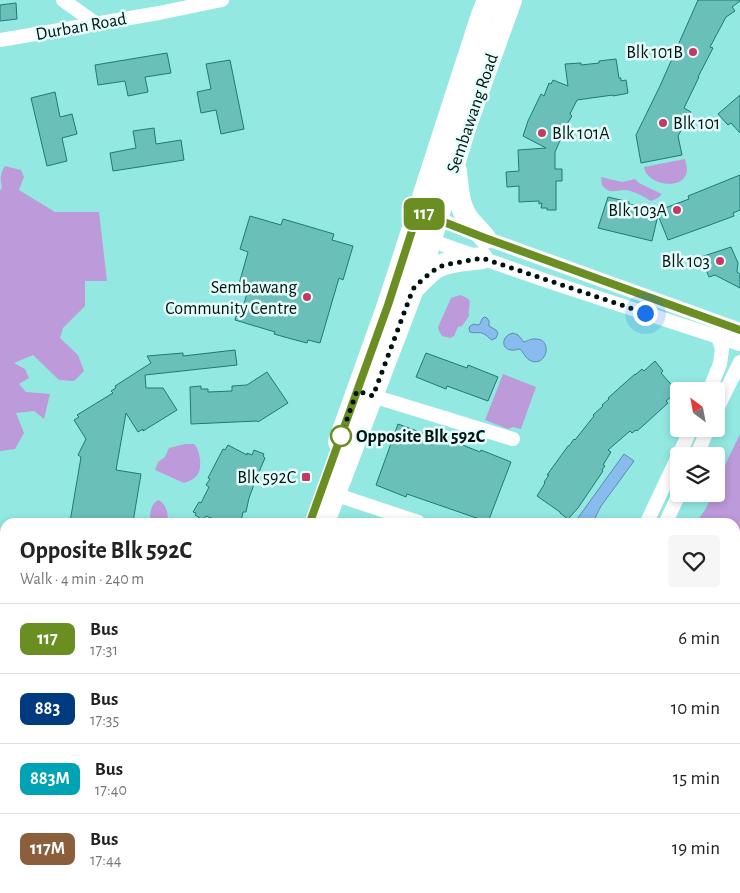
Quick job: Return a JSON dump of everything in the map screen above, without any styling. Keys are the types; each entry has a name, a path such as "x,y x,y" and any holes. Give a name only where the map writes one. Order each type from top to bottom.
{"main road":[{"name":"Sembawang Road","path":"312,518 365,393 413,289 424,226 476,33 488,0"},
{"name":"Sembawang Road","path":"325,518 365,393 388,305 456,160 466,125 511,0"},
{"path":"413,289 437,268 483,248 461,206 458,195 456,160"}],"street":[{"path":"63,0 95,23"},
{"name":"Durban Road","path":"0,40 159,13 222,0"},
{"path":"424,226 740,344"},
{"path":"424,226 483,248 740,330"},
{"path":"712,382 720,364 722,349 718,337"},
{"path":"725,393 740,362"},
{"path":"365,393 513,439"},
{"path":"649,518 687,438"},
{"path":"334,494 406,518"},
{"path":"668,518 675,502"}],"shaded area":[{"path":"685,159 687,171 685,177 677,183 665,184 654,180 647,174 644,167"},
{"path":"5,166 21,170 24,177 19,190 55,212 99,212 107,281 85,281 85,306 63,328 60,338 78,355 84,371 74,381 59,380 33,355 14,363 25,369 29,378 19,384 26,392 50,394 44,419 34,411 16,413 24,433 15,449 0,451 0,191 2,187 1,174"},
{"path":"601,177 622,182 635,179 639,183 662,194 651,201 631,191 610,191 602,185"},
{"path":"460,295 468,299 470,303 469,316 462,326 458,327 454,336 450,338 442,336 438,327 451,298"},
{"path":"503,374 536,387 521,429 513,427 508,429 485,420"},
{"path":"740,434 740,518 699,518 709,502 725,502 725,466"},
{"path":"194,444 200,459 198,474 193,479 184,483 155,470 158,462 165,457 169,448"},
{"path":"158,500 165,507 168,518 150,518 155,502"}],"water":[{"path":"484,317 489,321 489,326 498,333 496,338 492,340 482,333 470,332 470,326 480,324"},
{"path":"513,333 518,335 524,342 533,339 541,340 545,343 546,352 544,357 537,362 531,361 520,349 512,350 505,347 504,339"},
{"path":"624,454 634,461 601,506 595,518 578,518"}],"building":[{"path":"698,0 740,1 732,7 735,11 726,17 710,47 713,48 684,108 691,112 678,136 682,155 641,163 636,135"},
{"path":"16,3 17,19 0,21 0,5"},
{"path":"167,53 171,73 145,77 148,92 128,96 125,81 98,85 95,65"},
{"name":"Blk 101A","path":"616,59 619,78 621,78 621,81 626,80 628,93 577,100 570,114 572,116 560,135 562,136 555,152 555,169 562,169 562,181 556,181 556,210 541,208 542,203 539,204 539,201 519,202 519,186 507,187 506,172 519,171 518,150 546,148 523,136 541,94 544,96 549,83 551,84 553,80 568,86 565,64 581,63 581,65"},
{"path":"230,60 244,129 221,134 216,110 201,113 197,92 211,89 206,64"},
{"path":"55,92 60,117 72,114 77,134 62,138 67,161 47,166 31,98"},
{"path":"740,95 740,133 731,123 728,125 718,114"},
{"path":"154,128 156,144 181,140 184,160 113,171 110,153 136,148 133,131"},
{"name":"Blk 103A","path":"740,175 740,210 733,213 734,216 668,240 658,215 652,241 598,228 608,197 657,211 689,199 688,196"},
{"path":"250,216 281,225 283,219 334,234 332,240 353,246 343,280 339,278 320,343 308,340 307,343 288,338 274,334 275,332 235,320 240,303 244,304 249,286 239,284 248,252 240,249"},
{"name":"Blk 103","path":"731,247 738,263 737,272 740,274 740,288 715,275 709,277 701,257"},
{"path":"235,350 237,365 145,375 146,388 163,388 177,410 143,431 143,429 138,432 126,413 116,470 141,474 134,518 71,518 81,457 78,455 86,439 74,420 79,417 77,415 113,393 111,391 116,388 115,386 151,363 147,356 183,353 183,356"},
{"path":"426,353 467,368 468,365 498,377 488,401 447,386 446,389 416,377"},
{"path":"655,361 663,371 661,373 670,383 670,398 666,401 668,403 637,431 632,433 630,431 608,450 611,452 603,465 605,466 603,471 578,508 567,518 537,496 549,475 547,475 568,446 575,440 608,398 642,369 644,371"},
{"path":"267,372 288,403 258,422 191,424 190,387 201,386 201,389 208,389 208,392 232,391 232,386 247,385"},
{"path":"398,424 439,439 440,436 511,462 490,518 476,518 407,494 406,497 376,485"},
{"path":"228,445 247,455 247,453 252,455 254,450 264,454 265,458 249,498 246,512 243,512 242,518 211,518 206,516 200,518 193,512 199,502 201,503 209,487 206,485 210,479 208,478 223,449 225,450"}],"bus line":[{"name":"117","path":"312,518 388,305 418,212 740,330"}],"place":[{"name":"Blk 101B","path":"693,52"},
{"name":"Blk 101","path":"663,123"},
{"name":"Blk 101A","path":"542,133"},
{"name":"Blk 103A","path":"677,210"},
{"name":"Blk 103","path":"720,261"},
{"name":"Sembawang Community Centre","path":"307,297"},
{"name":"Opposite Blk 592C","path":"341,436"},
{"name":"Blk 592C","path":"306,477"}],"route":[{"path":"341,436 357,391 373,396 413,289 437,268 444,265 482,258 645,313"}]}
